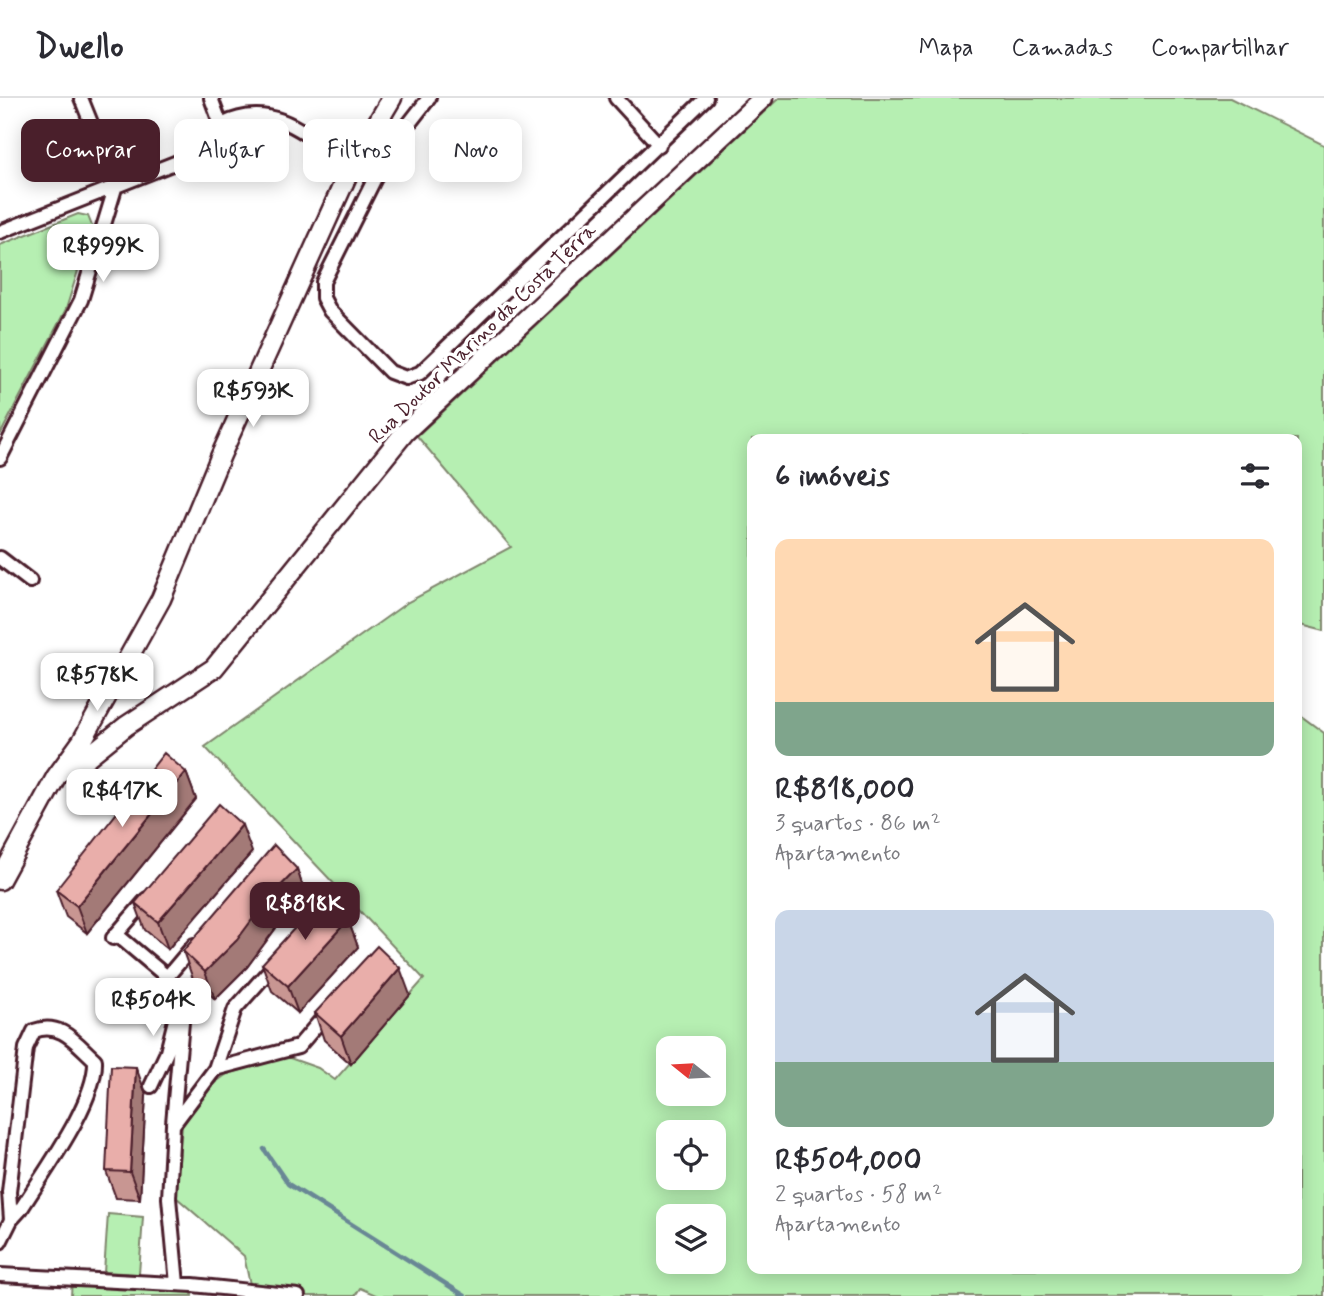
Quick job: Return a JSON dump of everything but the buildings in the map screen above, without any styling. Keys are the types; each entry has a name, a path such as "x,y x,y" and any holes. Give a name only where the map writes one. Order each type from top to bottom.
{"main road":[{"path":"380,119 392,98"},
{"name":"Rua Doutor Marino da Costa Terra","path":"70,771 126,726 214,668 405,432 763,98"},
{"path":"0,880 56,777 82,741 161,599 221,455 344,182"},
{"name":"Rua Doutor Marino da Costa Terra","path":"82,741 126,726"},
{"path":"37,816 70,771 82,741"}],"street":[{"path":"0,458 80,300 116,185 81,98"},
{"path":"211,98 219,119"},
{"path":"429,98 390,148 323,282 322,290 330,311 390,372 406,378 420,373 706,98"},
{"path":"616,98 659,145"},
{"path":"235,119 244,115 264,114 279,119"},
{"path":"2,227 174,163"},
{"path":"0,558 30,581"},
{"path":"159,885 113,937 167,977 180,998 182,1022 169,1198 177,1284"},
{"path":"167,977 202,937"},
{"path":"173,1125 215,1069 235,1009 289,948"},
{"path":"151,1087 167,1052 180,998"},
{"path":"215,1069 298,1047 340,999"},
{"path":"0,1242 10,1220 22,1209 83,1105 95,1076 95,1060 61,1029 47,1026 34,1031 26,1048 9,1192 10,1220"},
{"path":"0,1275 177,1284 298,1296"}],"green space":[{"path":"779,98 1230,98 1324,145 1324,631 1302,625 1302,434 747,434 747,1274 1302,1274 1302,717 1324,733 1324,1296 378,1296 360,1288 355,1296 298,1296 251,1289 244,1256 176,1197 182,1126 205,1090 227,1074 287,1057 318,1068 335,1080 424,979 205,747 408,602 511,547 417,436"},
{"path":"78,214 88,216 92,226 66,309 0,435 0,245"},
{"path":"108,1214 143,1217 139,1274 104,1272"},
{"path":"72,1279 193,1285 192,1296 71,1296"}],"waterway":[{"path":"264,1149 288,1184 465,1296"}]}
